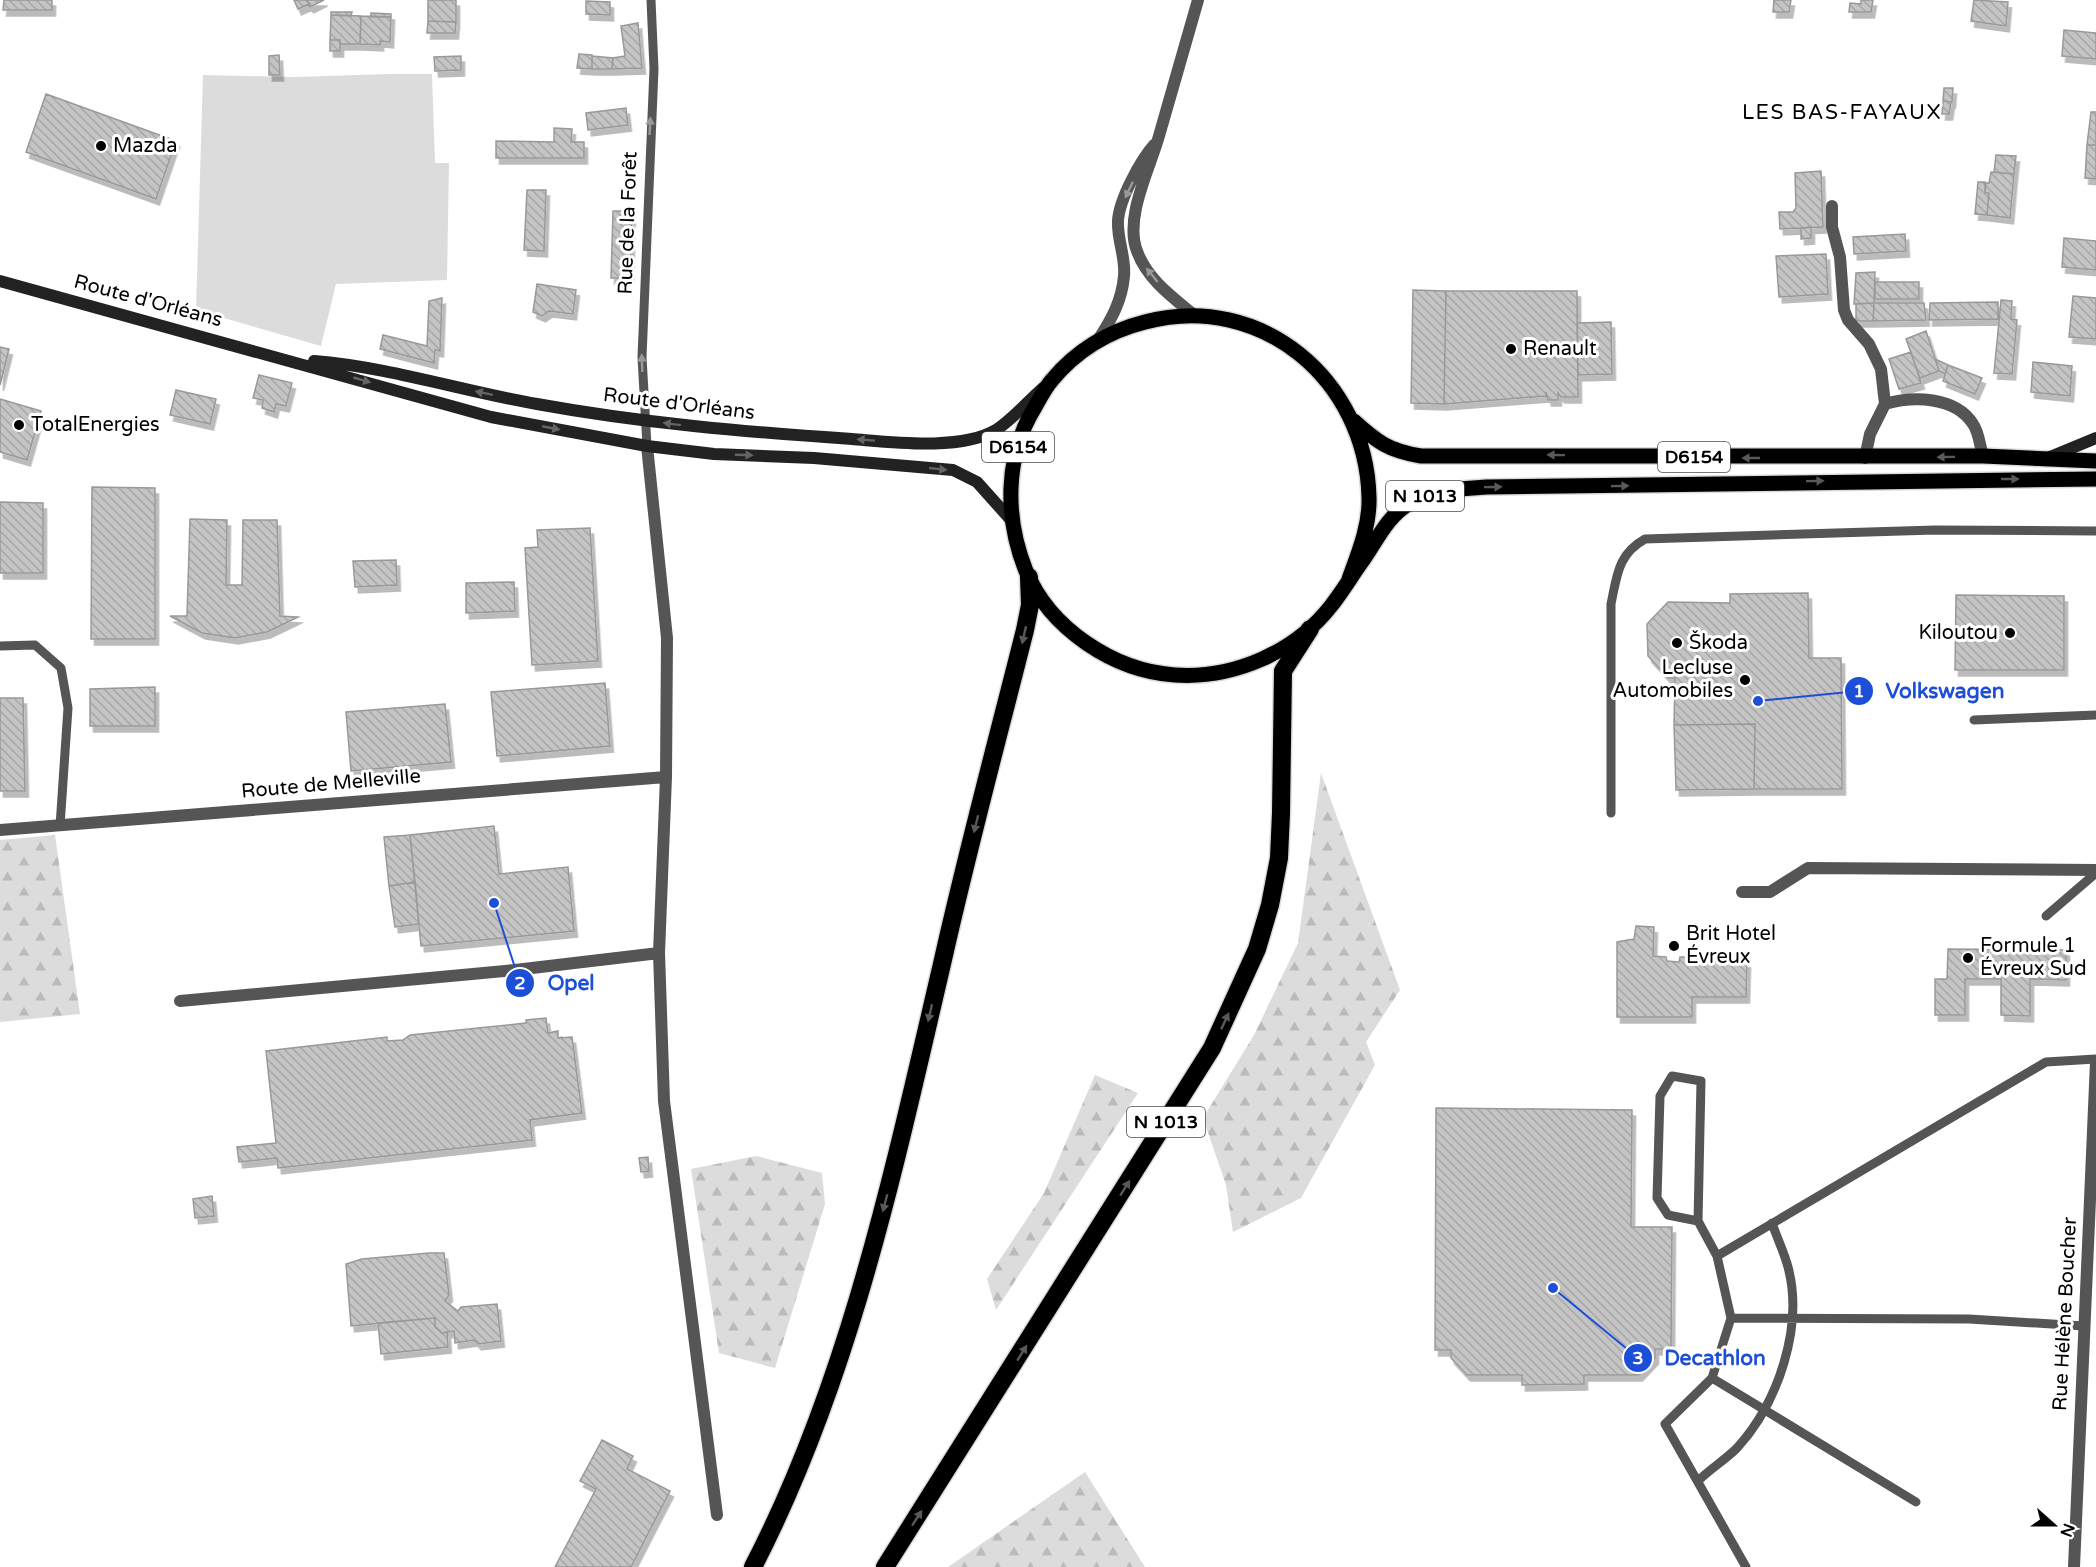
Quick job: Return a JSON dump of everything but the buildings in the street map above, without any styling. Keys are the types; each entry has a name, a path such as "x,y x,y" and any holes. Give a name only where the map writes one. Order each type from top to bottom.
{"highway":[{"path":"753,1567 799,1470 842,1351 885,1203 949,932 1025,630 1030,605 1029,577"},
{"name":"N 1013","path":"885,1567 1212,1048 1238,994 1257,949 1270,905 1279,858 1283,671 1310,629"}],"main road":[{"name":"Route d'Orléans","path":"0,281 286,358 491,417 647,446 714,454 826,459 953,470 977,482 1011,520"},
{"path":"1051,381 1073,358 1098,340 1128,326 1160,318 1194,315"},
{"name":"D6154","path":"1194,315 1222,318 1250,326 1275,337 1299,352 1338,394 1352,418 1365,458 1369,499 1364,540 1349,579"},
{"name":"Route d'Orléans","path":"286,358 347,364 536,404 645,421 735,432 888,441 945,442 971,438 995,430 1051,381"},
{"name":"D6154","path":"1029,577 1017,549 1011,520 1011,471 1025,423 1051,381"},
{"name":"D6154","path":"1352,418 1379,444 1402,453 1421,456 1865,458 1983,456 2096,461"},
{"path":"2047,458 2096,438"},
{"name":"D6154","path":"1540,486 2096,479"},
{"name":"N 1013","path":"1349,579 1379,531 1397,512 1419,498 1459,489 1540,486"},
{"path":"1029,577 1049,608 1074,634 1105,655 1148,670 1175,675 1212,674 1247,666 1281,651 1310,629 1332,605 1349,579"}],"street":[{"path":"1194,315 1154,280 1136,249 1134,231 1138,200 1158,140 1198,0"},
{"path":"1098,340 1119,306 1122,291 1124,263 1118,222 1120,211 1143,157 1158,140"},
{"path":"1832,206 1832,227 1840,257 1844,310 1848,320 1869,344 1881,369 1885,405 1870,434 1865,458"},
{"path":"1885,405 1902,399 1927,398 1958,410 1974,424 1983,456"},
{"path":"647,446 667,638 666,777 659,953 664,1101 717,1515"},
{"name":"Route de Melleville","path":"0,831 666,777"},
{"path":"1742,892 1770,892 1808,868 2096,872"},
{"path":"180,1001 515,970 659,953"},
{"name":"Rue Hélène Boucher","path":"2074,1567 2096,1060"}],"lane":[{"name":"Rue de la Forêt","path":"647,446 642,357 654,69 651,0"},
{"path":"1611,813 1611,604 1618,571 1629,548 1645,539 1935,530 2096,531"},
{"path":"0,646 35,645 61,668 68,708 60,825"},
{"path":"1974,720 2096,715"},
{"path":"2046,916 2096,872"},
{"path":"1717,1256 2046,1062 2096,1060"},
{"path":"1698,1221 1668,1215 1657,1198 1660,1096 1672,1076 1701,1081 1698,1221 1717,1256 1731,1318 1712,1378 1665,1424 1746,1567"},
{"path":"1698,1481 1737,1448 1764,1410 1784,1363 1792,1318 1788,1269 1772,1223"},
{"path":"1731,1318 1969,1318 2084,1326"},
{"path":"1712,1378 1916,1502"}],"green space":[{"path":"432,74 435,163 449,163 447,280 336,284 321,346 196,310 203,75 295,77"},
{"path":"1321,773 1400,990 1366,1042 1375,1065 1301,1198 1233,1232 1226,1185 1203,1118 1254,1035 1298,943"},
{"path":"55,835 80,1014 0,1022 0,840"},
{"path":"1095,1075 1138,1093 996,1310 987,1279 1044,1193"},
{"path":"756,1156 822,1173 825,1204 775,1368 719,1353 691,1169"},
{"path":"1085,1472 1145,1567 948,1567"}],"place":[{"name":"Mazda","path":"101,146"},
{"name":"Renault","path":"1511,349"},
{"name":"TotalEnergies","path":"19,425"},
{"name":"Kiloutou","path":"2010,633"},
{"name":"Škoda","path":"1677,643"},
{"name":"Lecluse Automobiles","path":"1745,680"},
{"name":"Volkswagen","path":"1758,701"},
{"name":"Opel","path":"494,903"},
{"name":"Brit Hotel Évreux","path":"1674,946"},
{"name":"Formule 1 Évreux Sud","path":"1968,958"},
{"name":"Decathlon","path":"1553,1288"}],"district":[{"name":"LES BAS-FAYAUX","path":"1842,112"}]}
